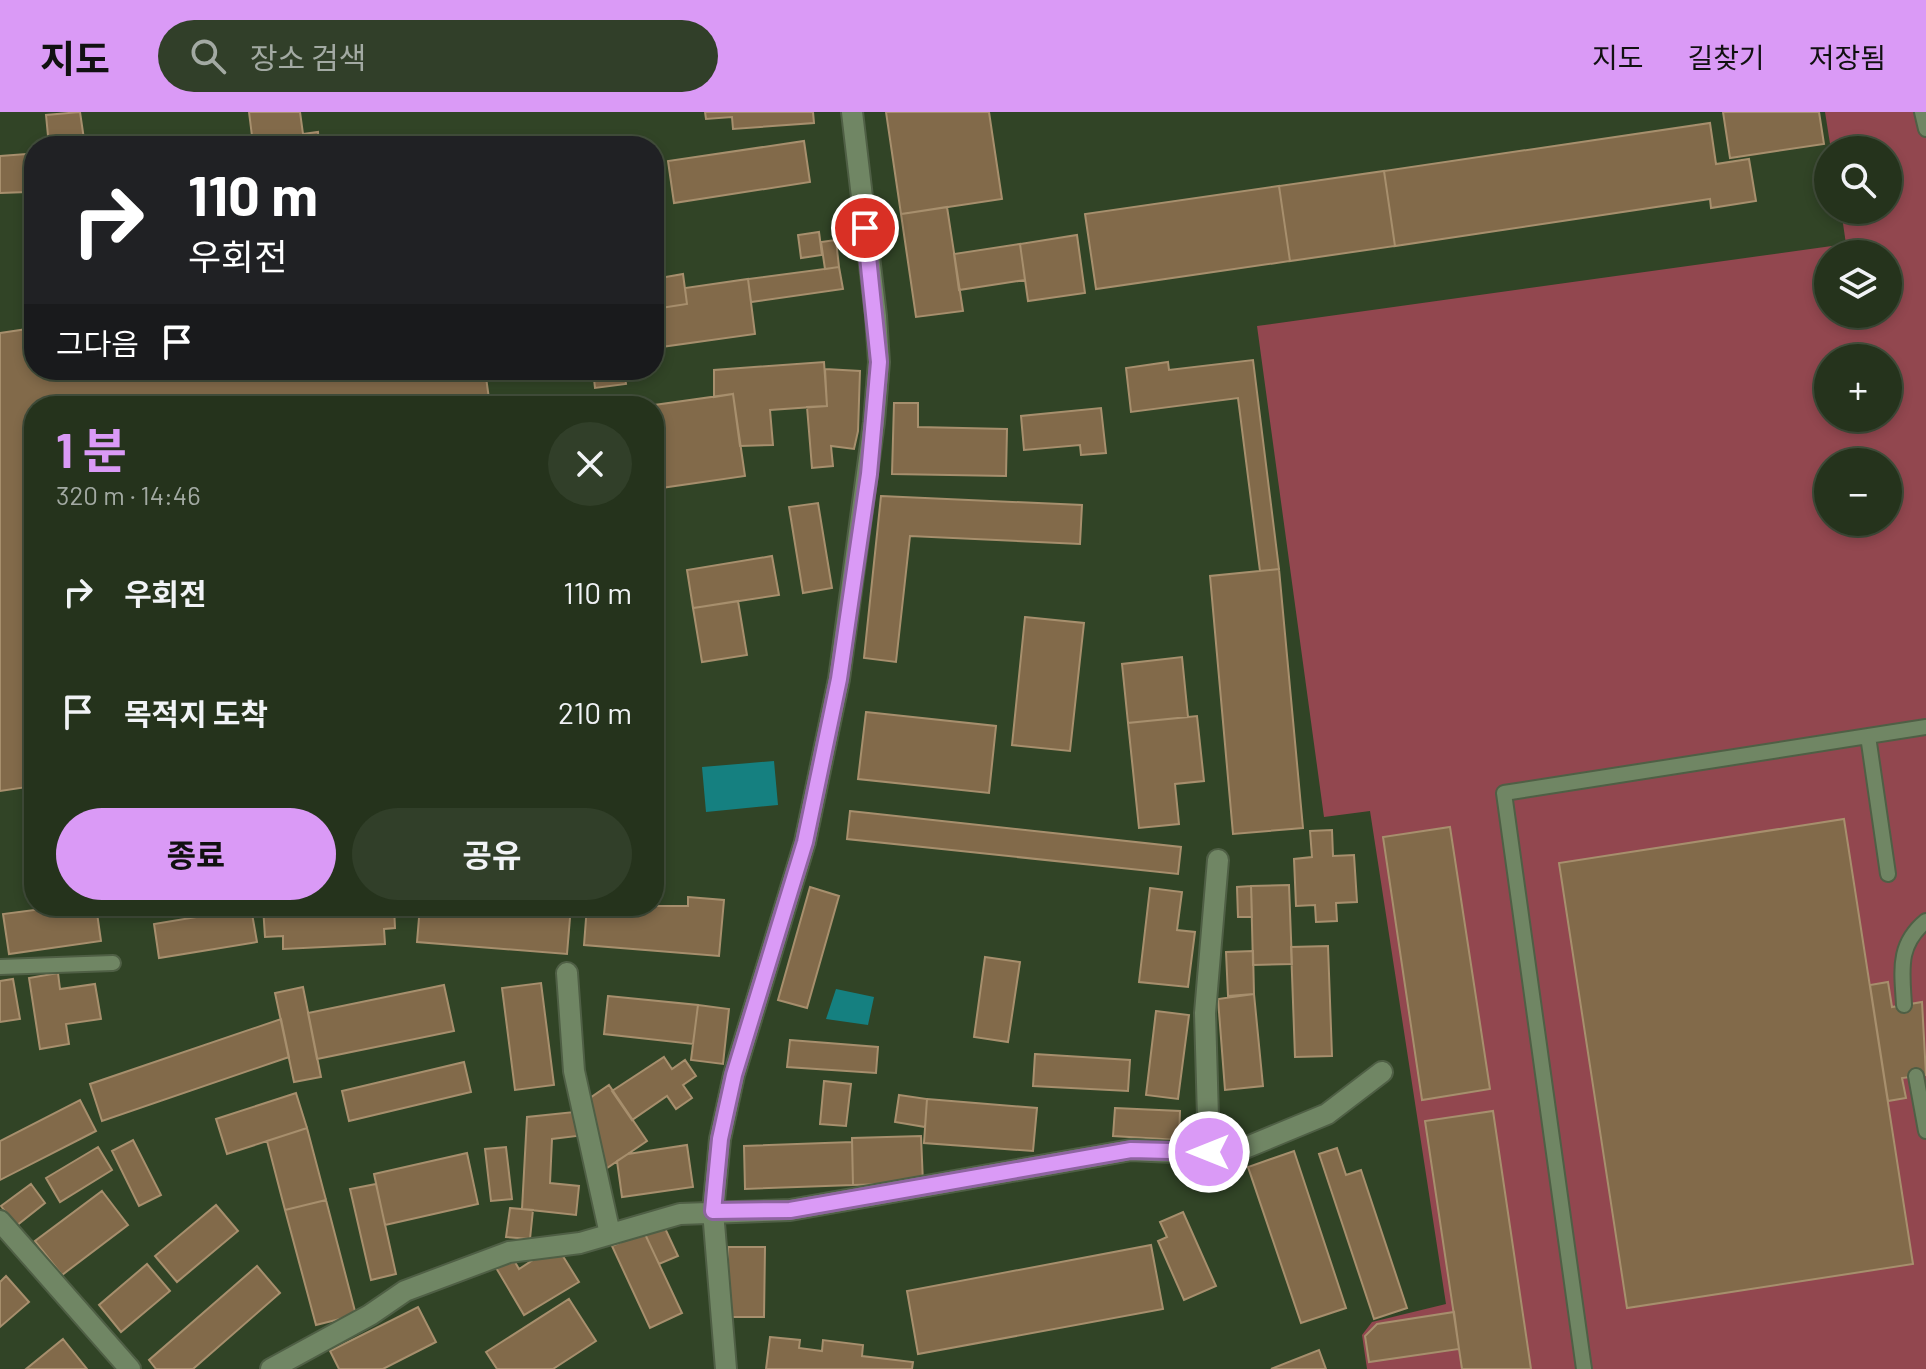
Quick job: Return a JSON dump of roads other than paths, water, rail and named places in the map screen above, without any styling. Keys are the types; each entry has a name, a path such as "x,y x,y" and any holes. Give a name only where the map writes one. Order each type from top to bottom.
{"street":[{"path":"726,1369 713,1211 720,1139 734,1075 805,842 830,724 869,474 879,362 852,112"},
{"path":"1209,1152 1205,1013 1218,860"},
{"path":"567,973 574,1071 610,1234"},
{"path":"271,1369 370,1315 405,1291 509,1252 580,1243 680,1214 790,1210 1131,1150 1209,1152 1245,1148 1327,1114 1382,1072"},
{"path":"0,1221 130,1369"}],"lane":[{"path":"1922,112 1926,129"},
{"path":"1584,1369 1504,793 1926,727"},
{"path":"1868,736 1888,874"},
{"path":"1904,1005 1902,971 1906,940 1926,921"},
{"path":"0,967 113,963"},
{"path":"1916,1076 1926,1131"}],"water":[{"path":"774,761 778,805 706,812 702,767"},
{"path":"836,989 874,997 868,1025 826,1019"}]}
